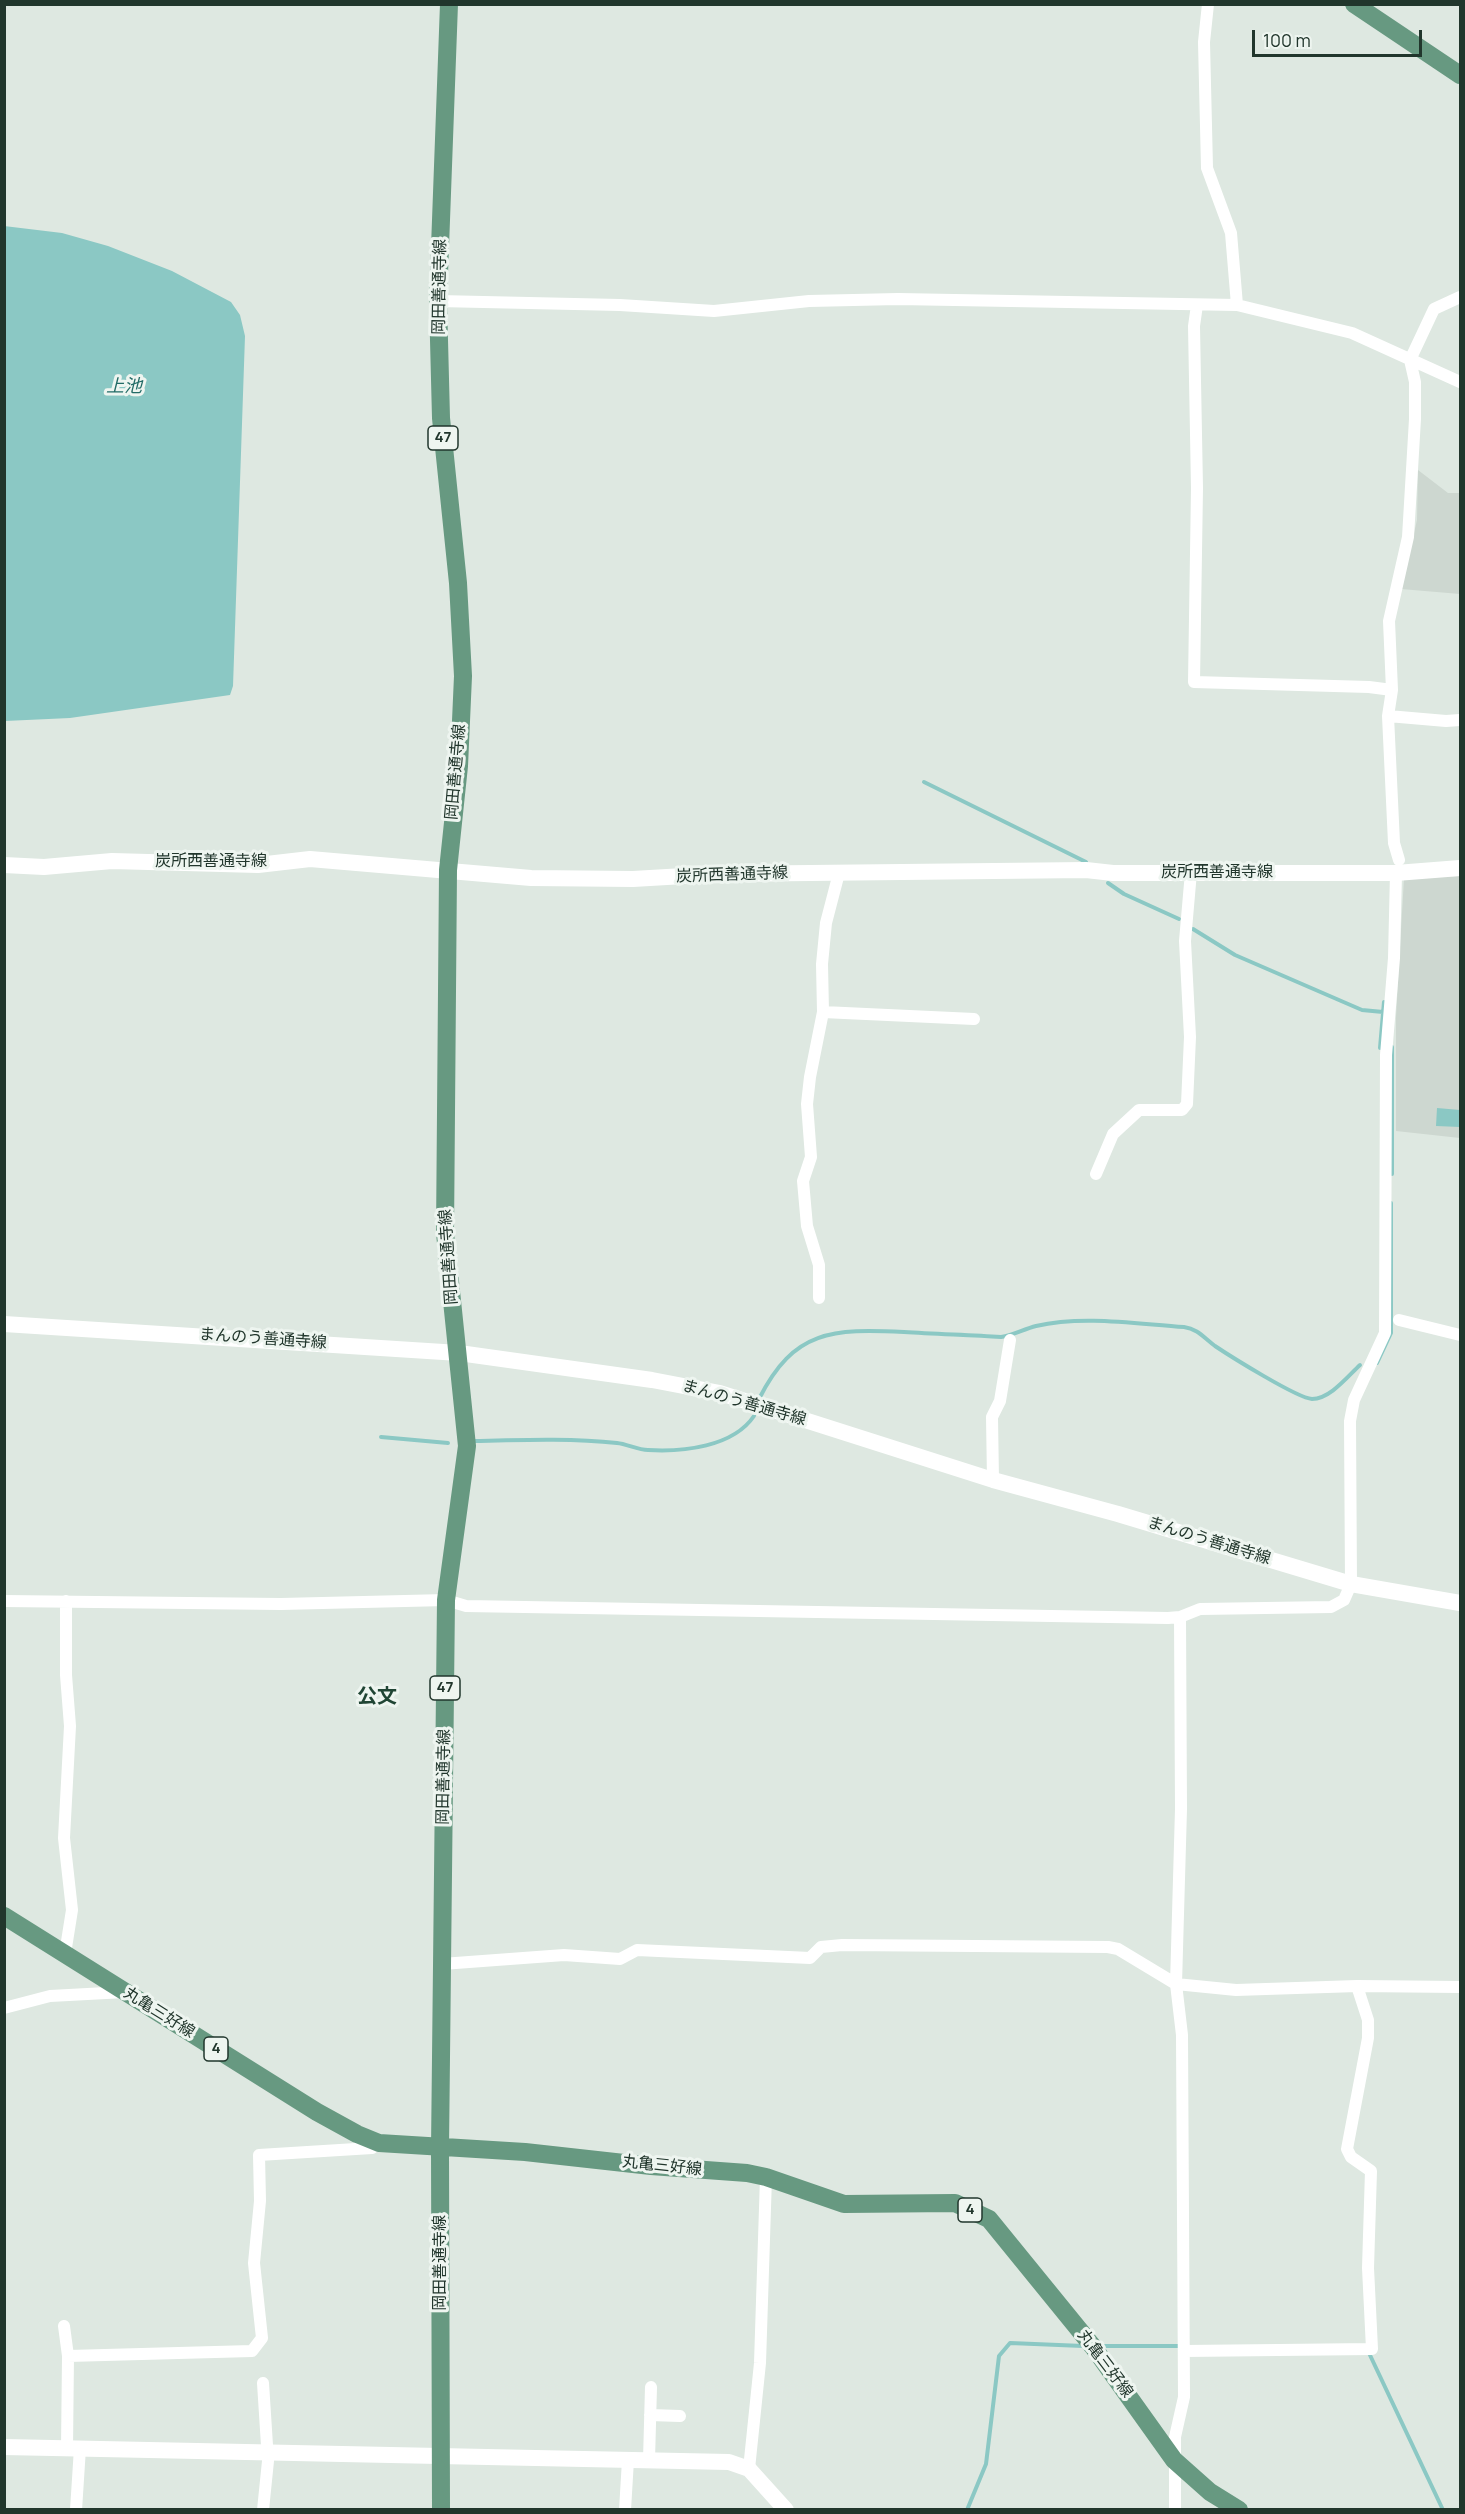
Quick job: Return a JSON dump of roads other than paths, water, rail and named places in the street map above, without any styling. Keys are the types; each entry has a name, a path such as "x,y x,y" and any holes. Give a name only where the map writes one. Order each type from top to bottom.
{"main road":[{"name":"岡田善通寺線","path":"441,2510 440,2148 446,1600 467,1446 445,1233 448,870 459,766 463,676 458,583 441,418 438,301 449,4"},
{"path":"1354,4 1461,75"},
{"name":"炭所西善通寺線","path":"4,865 44,867 112,861 258,865 310,859 531,878 633,879 718,874 1086,870 1113,873 1397,867 1461,868"},
{"name":"まんのう善通寺線","path":"4,1324 459,1353 602,1371 720,1394 993,1480 1118,1514 1351,1584 1461,1603"},
{"name":"丸亀三好線","path":"4,1916 317,2112 357,2134 379,2142 440,2148 525,2152 766,2176 844,2204 955,2203 989,2219 1094,2348 1174,2460 1210,2492 1239,2510"},
{"path":"4,2447 441,2454 729,2462 749,2469 786,2510"}],"street":[{"path":"1208,4 1204,42 1207,168 1231,233 1237,305"},
{"path":"4,1601 281,1604 446,1600 466,1606 1180,1617 1200,1609 1331,1607 1344,1600 1351,1584 1350,1421 1354,1400 1385,1333 1386,1055 1394,957 1397,867 1388,716 1392,690 1389,621 1408,537 1415,420 1415,382 1410,360 1434,309 1461,297"},
{"path":"438,301 620,304 714,311 809,302 898,299 1237,305 1352,333 1461,382"},
{"path":"1197,305 1194,326 1197,488 1194,682 1369,687 1392,690"},
{"path":"1388,716 1446,721 1461,720"},
{"path":"1095,1174 1113,1134 1139,1110 1182,1110 1187,1104 1190,1036 1185,941 1191,872"},
{"path":"819,1298 819,1265 807,1226 803,1181 811,1157 807,1104 823,1012 822,964 826,923 838,873"},
{"path":"823,1012 974,1018"},
{"path":"1399,1320 1461,1335"},
{"path":"993,1480 992,1417 1000,1401 1010,1340"},
{"path":"65,1954 72,1910 64,1838 70,1726 66,1675 66,1601"},
{"path":"1175,2510 1175,2437 1184,2397 1182,2035 1176,1984 1181,1809 1180,1617"},
{"path":"442,1964 564,1955 620,1959 637,1950 810,1958 821,1947 843,1945 1097,1947 1118,1949 1176,1984 1236,1990 1357,1986 1461,1987"},
{"path":"1184,2351 1372,2349 1368,2268 1371,2171 1351,2157 1347,2149 1368,2038 1368,2020 1357,1986"},
{"path":"4,2008 51,1996 126,1992"},
{"path":"68,2356 252,2351 262,2338 254,2263 260,2201 259,2155 372,2148 379,2142"},
{"path":"749,2469 760,2363 766,2176"},
{"path":"64,2326 68,2356 76,2510"},
{"path":"263,2383 267,2452 264,2510"},
{"path":"649,2460 651,2387"},
{"path":"650,2415 680,2416"},
{"path":"625,2510 628,2460"}],"water":[{"name":"上池","path":"4,226 62,233 108,246 172,271 231,302 240,315 245,336 233,686 230,695 70,718 5,721"},
{"path":"1437,1108 1460,1110 1460,1127 1436,1126"}],"waterway":[{"path":"924,782 1086,862"},
{"path":"1108,883 1124,894 1179,919"},
{"path":"1193,929 1235,955 1362,1010 1383,1012"},
{"path":"1380,1048 1384,1002"},
{"path":"1392,1047 1392,1174"},
{"path":"1377,1363 1391,1333 1391,1203"},
{"path":"759,1399 772,1376 786,1359 802,1346 818,1338 856,1331 1001,1337 1036,1326 1072,1321 1110,1321 1184,1327 1197,1332 1248,1367 1312,1399 1332,1391 1360,1365"},
{"path":"474,1441 582,1440 617,1443 644,1450 676,1450 706,1445 734,1435 754,1416"},
{"path":"381,1437 448,1443"},
{"path":"967,2510 986,2464 999,2356 1010,2343 1083,2346"},
{"path":"1099,2346 1182,2346"},
{"path":"1369,2353 1443,2510"}],"district":[{"name":"公文","path":"377,1697"}]}
